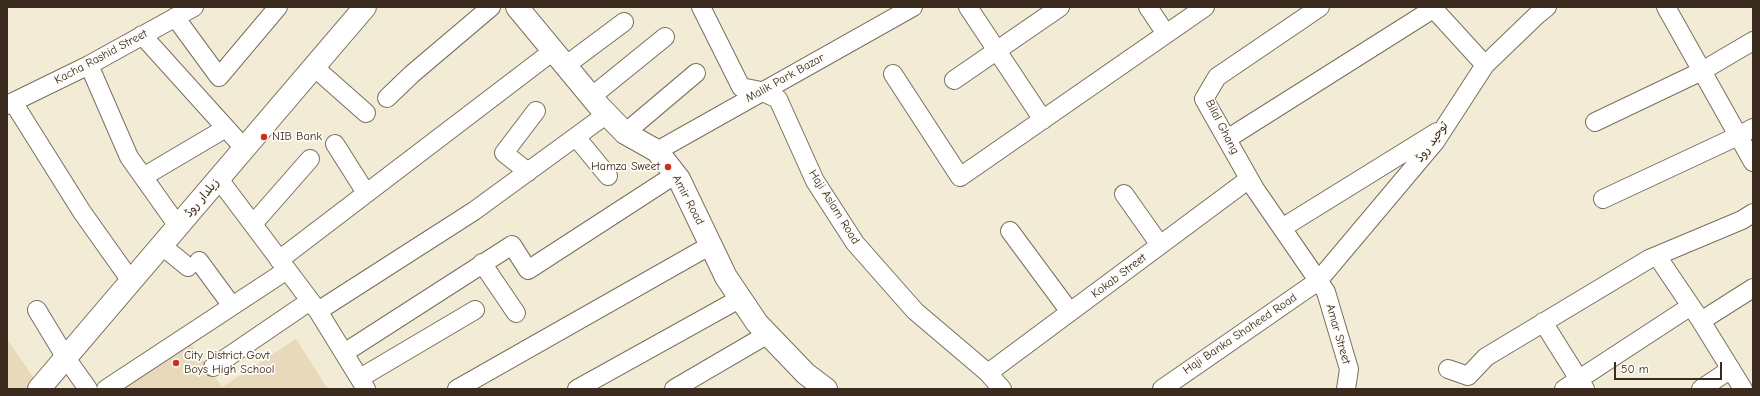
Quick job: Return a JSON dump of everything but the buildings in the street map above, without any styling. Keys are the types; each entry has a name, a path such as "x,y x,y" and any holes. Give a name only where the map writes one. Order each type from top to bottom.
{"main road":[{"name":"زیلدار روڈ","path":"39,389 364,7"},
{"name":"Amir Road","path":"517,7 606,114 625,132 657,151 676,174 726,277 757,323 806,374 822,388"}],"street":[{"name":"Kacha Rashid Street","path":"10,103 89,65 194,7"},
{"path":"176,17 219,77 278,7"},
{"path":"387,98 412,74 491,7"},
{"name":"Haji Aslam Road","path":"702,7 741,87 761,91 778,99 815,181 855,243 915,311 988,373 1002,389"},
{"name":"Malik Park Bazar","path":"657,151 761,91 913,7"},
{"path":"968,7 1043,120"},
{"path":"954,80 1060,7"},
{"path":"1148,7 1166,34"},
{"path":"893,74 960,177 1205,7"},
{"name":"Bilal Ghang","path":"1318,281 1249,179 1204,99 1217,77 1320,7"},
{"name":"توحید روڈ","path":"1318,281 1435,142 1485,64 1537,15 1548,7"},
{"path":"1227,140 1433,8 1485,64"},
{"path":"1668,8 1702,71 1746,132 1753,162"},
{"path":"106,389 232,306 283,265 366,193 559,58 624,22"},
{"path":"142,35 244,148"},
{"path":"591,97 665,37"},
{"path":"1595,122 1702,71 1753,41"},
{"path":"89,65 129,157 178,226"},
{"path":"314,67 366,113"},
{"path":"625,132 696,73"},
{"path":"10,103 82,212 131,281"},
{"path":"528,172 504,153 536,111"},
{"path":"213,367 474,211 606,114"},
{"path":"1282,228 1444,127"},
{"path":"143,177 226,128"},
{"path":"1603,199 1746,132"},
{"path":"576,137 608,176"},
{"path":"335,144 366,193"},
{"path":"253,224 310,159"},
{"path":"344,353 512,245 528,270 676,174"},
{"path":"218,178 314,306 363,384 476,310"},
{"name":"Kokab Street","path":"988,373 1249,179"},
{"path":"1124,194 1160,245"},
{"path":"1448,369 1468,376 1486,357 1657,256 1742,220 1753,213"},
{"path":"1010,231 1070,312"},
{"path":"457,389 711,245"},
{"path":"161,246 194,264 232,306"},
{"path":"1657,256 1731,369 1746,385"},
{"path":"482,264 516,313"},
{"name":"Haji Banka Shaheed Road","path":"1162,389 1318,281"},
{"name":"Amar Street","path":"1318,281 1326,292 1349,370 1346,389"},
{"path":"1701,321 1753,288"},
{"path":"576,389 741,298"},
{"path":"1564,389 1582,384 1691,306"},
{"path":"38,310 66,358 88,389"},
{"path":"1543,322 1582,384"},
{"path":"674,389 768,334"},
{"path":"1701,389 1731,369"}],"shaded area":[{"name":"City District Govt Boys High School","path":"187,338 222,387 296,339 328,389 106,389"},
{"path":"7,339 40,387 39,389 7,389"}],"place":[{"name":"NIB Bank","path":"264,137"},
{"name":"Hamza Sweet","path":"668,167"},
{"name":"City District Govt Boys High School","path":"176,363"}]}
